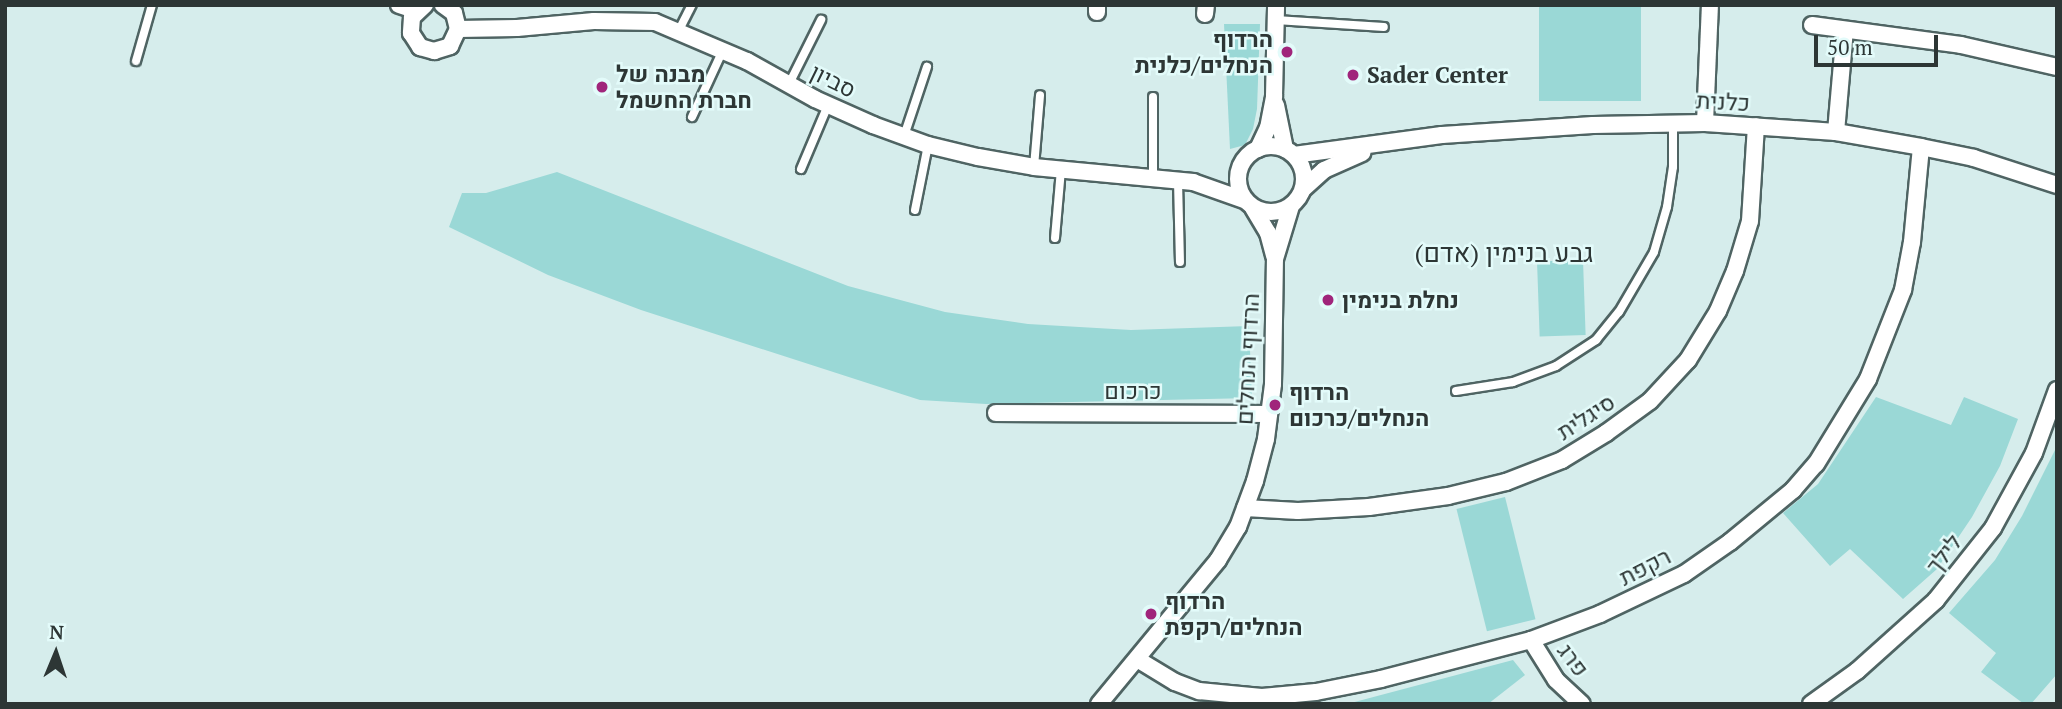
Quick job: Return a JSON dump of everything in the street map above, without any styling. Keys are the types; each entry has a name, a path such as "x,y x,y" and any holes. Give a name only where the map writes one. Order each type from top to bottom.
{"street":[{"path":"399,5 421,8"},
{"path":"421,8 412,17 411,33 414,41 426,50 442,50 450,46 458,29 454,13 443,5"},
{"path":"1705,123 1710,5"},
{"path":"1274,96 1289,152 1303,171 1303,189 1291,206 1272,213 1249,204 1237,179 1239,167 1258,149 1268,128 1274,96 1276,13"},
{"name":"סביון","path":"458,29 517,28 605,21 655,22 723,50 828,105 928,145 978,158 1034,167 1186,181 1219,178 1239,167"},
{"path":"1812,25 1961,45 2057,67"},
{"path":"1836,132 1845,30"},
{"name":"כלנית","path":"1289,152 1381,145 1442,135 1593,125 1705,123 1836,132 1975,158 2057,185"},
{"name":"סיגלית","path":"1245,508 1298,511 1369,507 1448,496 1506,482 1562,460 1650,401 1688,360 1718,311 1735,271 1750,221 1756,126"},
{"name":"כלנית","path":"1303,189 1324,170 1381,145"},
{"path":"1258,149 1276,146 1289,152"},
{"name":"רקפת","path":"1137,659 1175,682 1199,691 1262,697 1317,692 1381,679 1531,640 1600,614 1684,574 1730,542 1793,490 1816,464 1868,379 1903,290 1912,242 1921,147"},
{"name":"סביון","path":"1186,181 1249,204"},
{"name":"הרדוף הנחלים","path":"1249,204 1268,233 1275,259"},
{"name":"הרדוף הנחלים","path":"1099,704 1218,560 1245,508 1255,481 1269,414 1273,384 1275,259 1291,206"},
{"name":"לילך","path":"1811,704 1857,671 1936,600 1993,528 2034,453 2057,390"},
{"name":"כרכום","path":"996,413 1269,414"},
{"name":"פרג","path":"1531,640 1556,680 1582,704"}],"lane":[{"path":"136,61 152,5"},
{"path":"679,30 692,5"},
{"path":"1276,13 1384,27"},
{"path":"789,84 821,20"},
{"path":"692,117 723,50"},
{"path":"904,136 928,67"},
{"path":"1034,167 1040,95"},
{"path":"1153,97 1153,178"},
{"path":"801,169 828,105"},
{"path":"1455,391 1513,382 1556,366 1595,340 1619,312 1654,252 1669,194 1674,123"},
{"path":"915,210 928,145"},
{"path":"1055,238 1061,169"},
{"path":"1180,262 1186,181"}],"shaded area":[{"path":"1539,5 1641,5 1641,101 1539,101"},
{"path":"1224,24 1260,24 1257,109 1253,129 1245,145 1230,149"},
{"path":"557,172 848,286 945,312 1028,324 1131,330 1249,326 1252,398 986,404 920,400 641,310 548,275 449,227 462,193 486,193"},
{"path":"1583,260 1586,335 1540,337 1537,262"},
{"path":"1876,397 1951,425 1964,397 2018,419 2000,466 1972,517 1937,569 1903,599 1850,549 1830,566 1783,513 1818,484"},
{"path":"2057,446 2057,674 2031,704 2024,704 1981,672 1996,653 1949,613 1995,560 2022,516"},
{"path":"1505,497 1535,619 1487,631 1456,509"},
{"path":"1513,660 1525,675 1488,704 1347,704"}],"place":[{"name":"הרדוף הנחלים/כלנית","path":"1287,52"},
{"name":"Sader Center","path":"1353,75"},
{"name":"מבנה של חברת החשמל","path":"602,87"},
{"name":"נחלת בנימין","path":"1328,300"},
{"name":"הרדוף הנחלים/כרכום","path":"1275,405"},
{"name":"הרדוף הנחלים/רקפת","path":"1151,614"}],"district":[{"name":"גבע בנימין (אדם)","path":"1504,253"}]}
